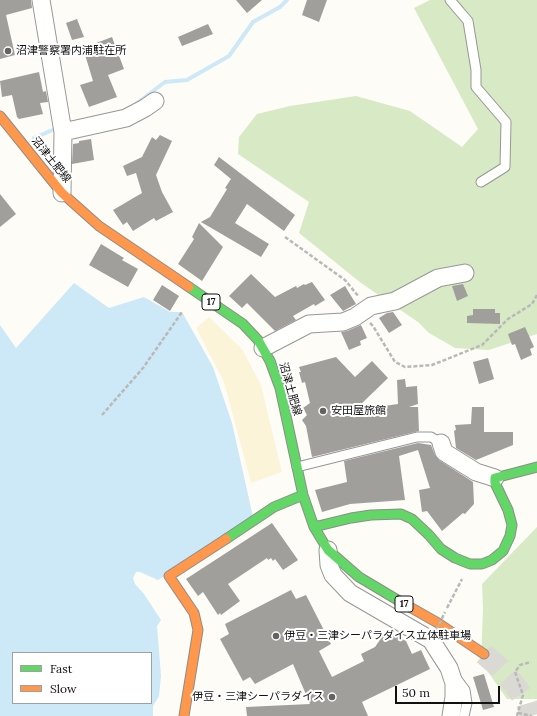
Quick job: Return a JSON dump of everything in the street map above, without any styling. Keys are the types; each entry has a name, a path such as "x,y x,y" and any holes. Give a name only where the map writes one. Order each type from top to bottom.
{"main road":[{"name":"沼津土肥線","path":"0,116 62,193 99,226 242,324 263,348 280,388 303,495 314,527 328,550 359,577 438,623 484,654"},
{"path":"314,527 371,515 401,514 412,519 430,535 441,549 455,558 470,564 482,564 492,560 503,551 510,536 512,525 508,510 495,483 495,478 537,467"},
{"path":"184,716 198,630 194,612 169,576 274,507 303,495"}],"street":[{"path":"41,0 63,132 62,193"},
{"path":"63,132 126,118 155,101"},
{"path":"263,348 309,324 343,322 362,313 371,306 395,301 438,278 465,273"},
{"path":"441,443 444,452 476,472 495,478"},
{"path":"328,550 329,565 333,575 340,584 360,599 431,640 450,668 454,683 454,698 451,716"}],"lane":[{"path":"450,0 468,21 476,70 476,87 506,122 505,167 481,182"},
{"path":"297,467 417,437 431,437 441,443"},
{"path":"450,668 465,690 467,703 464,716"}],"path":[{"path":"285,238 345,280 365,319 373,326 395,362 405,367 432,365 482,345 508,319 532,304 537,295"},
{"path":"102,414 143,368 182,312"},
{"path":"434,635 470,564"},
{"path":"531,662 520,664 515,672 524,696 518,714 532,716"}],"green space":[{"path":"430,0 537,0 537,334 489,350 455,348 429,333 418,322 361,283 299,233 309,202 238,154 239,137 257,114 290,106 356,96 410,111 462,147 478,129 414,8"},
{"path":"537,527 537,699 507,699 481,662 483,608 482,584"}],"sand":[{"path":"209,317 242,349 261,385 282,472 251,483 224,382 196,328"}],"water":[{"path":"74,283 109,308 144,297 170,312 182,312 213,367 232,423 253,517 158,580 140,572 136,572 133,578 135,584 144,594 161,620 157,626 161,676 159,696 153,706 153,716 0,716 0,325 16,348"}],"building":[{"path":"0,0 31,0 32,8 6,15 15,55 0,59"},
{"path":"236,0 262,0 247,13"},
{"path":"307,0 327,0 319,22 302,15"},
{"path":"77,19 84,37 72,40 66,23"},
{"path":"208,24 213,34 182,46 178,37"},
{"path":"112,37 124,69 108,75 117,97 89,107 80,85 93,81 83,48"},
{"path":"39,72 43,92 46,91 48,102 40,103 43,114 19,119 17,117 12,95 2,97 0,81"},
{"path":"160,135 172,141 156,175 162,192 173,212 156,221 154,218 133,231 127,222 123,225 113,210 142,193 136,173 127,176 123,166 142,157 152,137 156,140"},
{"path":"91,139 94,160 72,164 73,144 79,143 79,141"},
{"path":"219,157 295,215 284,231 247,204 235,223 269,244 261,257 201,222 210,217 227,189 225,188 231,179 214,165"},
{"path":"0,194 16,214 0,227"},
{"path":"199,223 223,247 202,281 178,264 194,239 192,237"},
{"path":"101,244 124,258 122,260 138,269 128,287 89,265"},
{"path":"251,274 275,297 296,286 297,288 312,282 325,300 315,306 314,304 293,316 296,320 275,331 247,303 242,308 229,296"},
{"path":"463,284 468,296 457,301 452,286"},
{"path":"162,285 179,296 170,311 153,300"},
{"path":"345,286 356,304 343,311 330,295"},
{"path":"473,309 495,309 495,313 500,313 500,324 467,323 467,316 473,315"},
{"path":"393,312 402,325 389,333 379,318 387,313"},
{"path":"361,325 367,338 360,341 361,345 349,350 341,332"},
{"path":"525,327 534,347 530,349 532,355 521,360 515,344 512,345 508,334"},
{"path":"336,357 355,377 372,361 388,378 355,410 398,404 397,380 405,379 406,387 417,386 418,404 409,407 418,407 419,431 312,457 306,426 302,420 307,415 303,408 310,403 305,382 302,383 299,367"},
{"path":"488,358 494,379 479,384 473,362"},
{"path":"472,407 484,407 484,432 513,432 513,445 476,460 456,448 454,431 456,430 455,425 471,424"},
{"path":"418,443 431,445 439,460 473,482 474,504 465,514 463,513 442,531 427,511 422,512 419,490 430,488 418,450 399,456 405,500 350,504 322,512 315,490 347,482 344,461"},
{"path":"272,523 298,560 283,570 275,559 273,561 271,558 268,560 267,558 228,584 240,601 221,615 220,613 218,615 203,592 198,596 186,579"},
{"path":"291,590 296,599 306,595 331,644 319,651 332,677 364,661 361,654 375,647 386,631 406,641 412,654 421,650 430,669 362,702 368,716 247,716 246,707 310,704 293,664 255,684 250,677 243,681 220,639 229,634 225,624"},
{"path":"484,674 494,707 483,710 473,677"}],"waterway":[{"path":"136,104 165,82 187,80 229,56 253,22 280,7 287,0"},
{"path":"34,138 55,129"}],"tunnel":[{"path":"484,654 499,667 514,684 527,703 531,716"}],"traffic: fast":[{"path":"189,287 243,324 258,340 270,361 280,388 303,495 314,527 328,550 359,577 401,602"},
{"path":"314,527 371,515 401,514 412,519 441,549 455,558 470,564 482,564 492,560 503,551 510,536 512,525 508,510 495,483 495,478 537,467"},
{"path":"226,539 274,507 303,495"}],"traffic: slow":[{"path":"0,116 62,193 99,226 189,287"},
{"path":"184,716 198,630 194,613 169,576 226,539"},
{"path":"401,602 438,623 484,654"}],"place":[{"name":"沼津警察署内浦駐在所","path":"8,51"},
{"name":"安田屋旅館","path":"323,411"},
{"name":"伊豆・三津シーパラダイス立体駐車場","path":"276,636"},
{"name":"伊豆・三津シーパラダイス","path":"332,697"}]}
